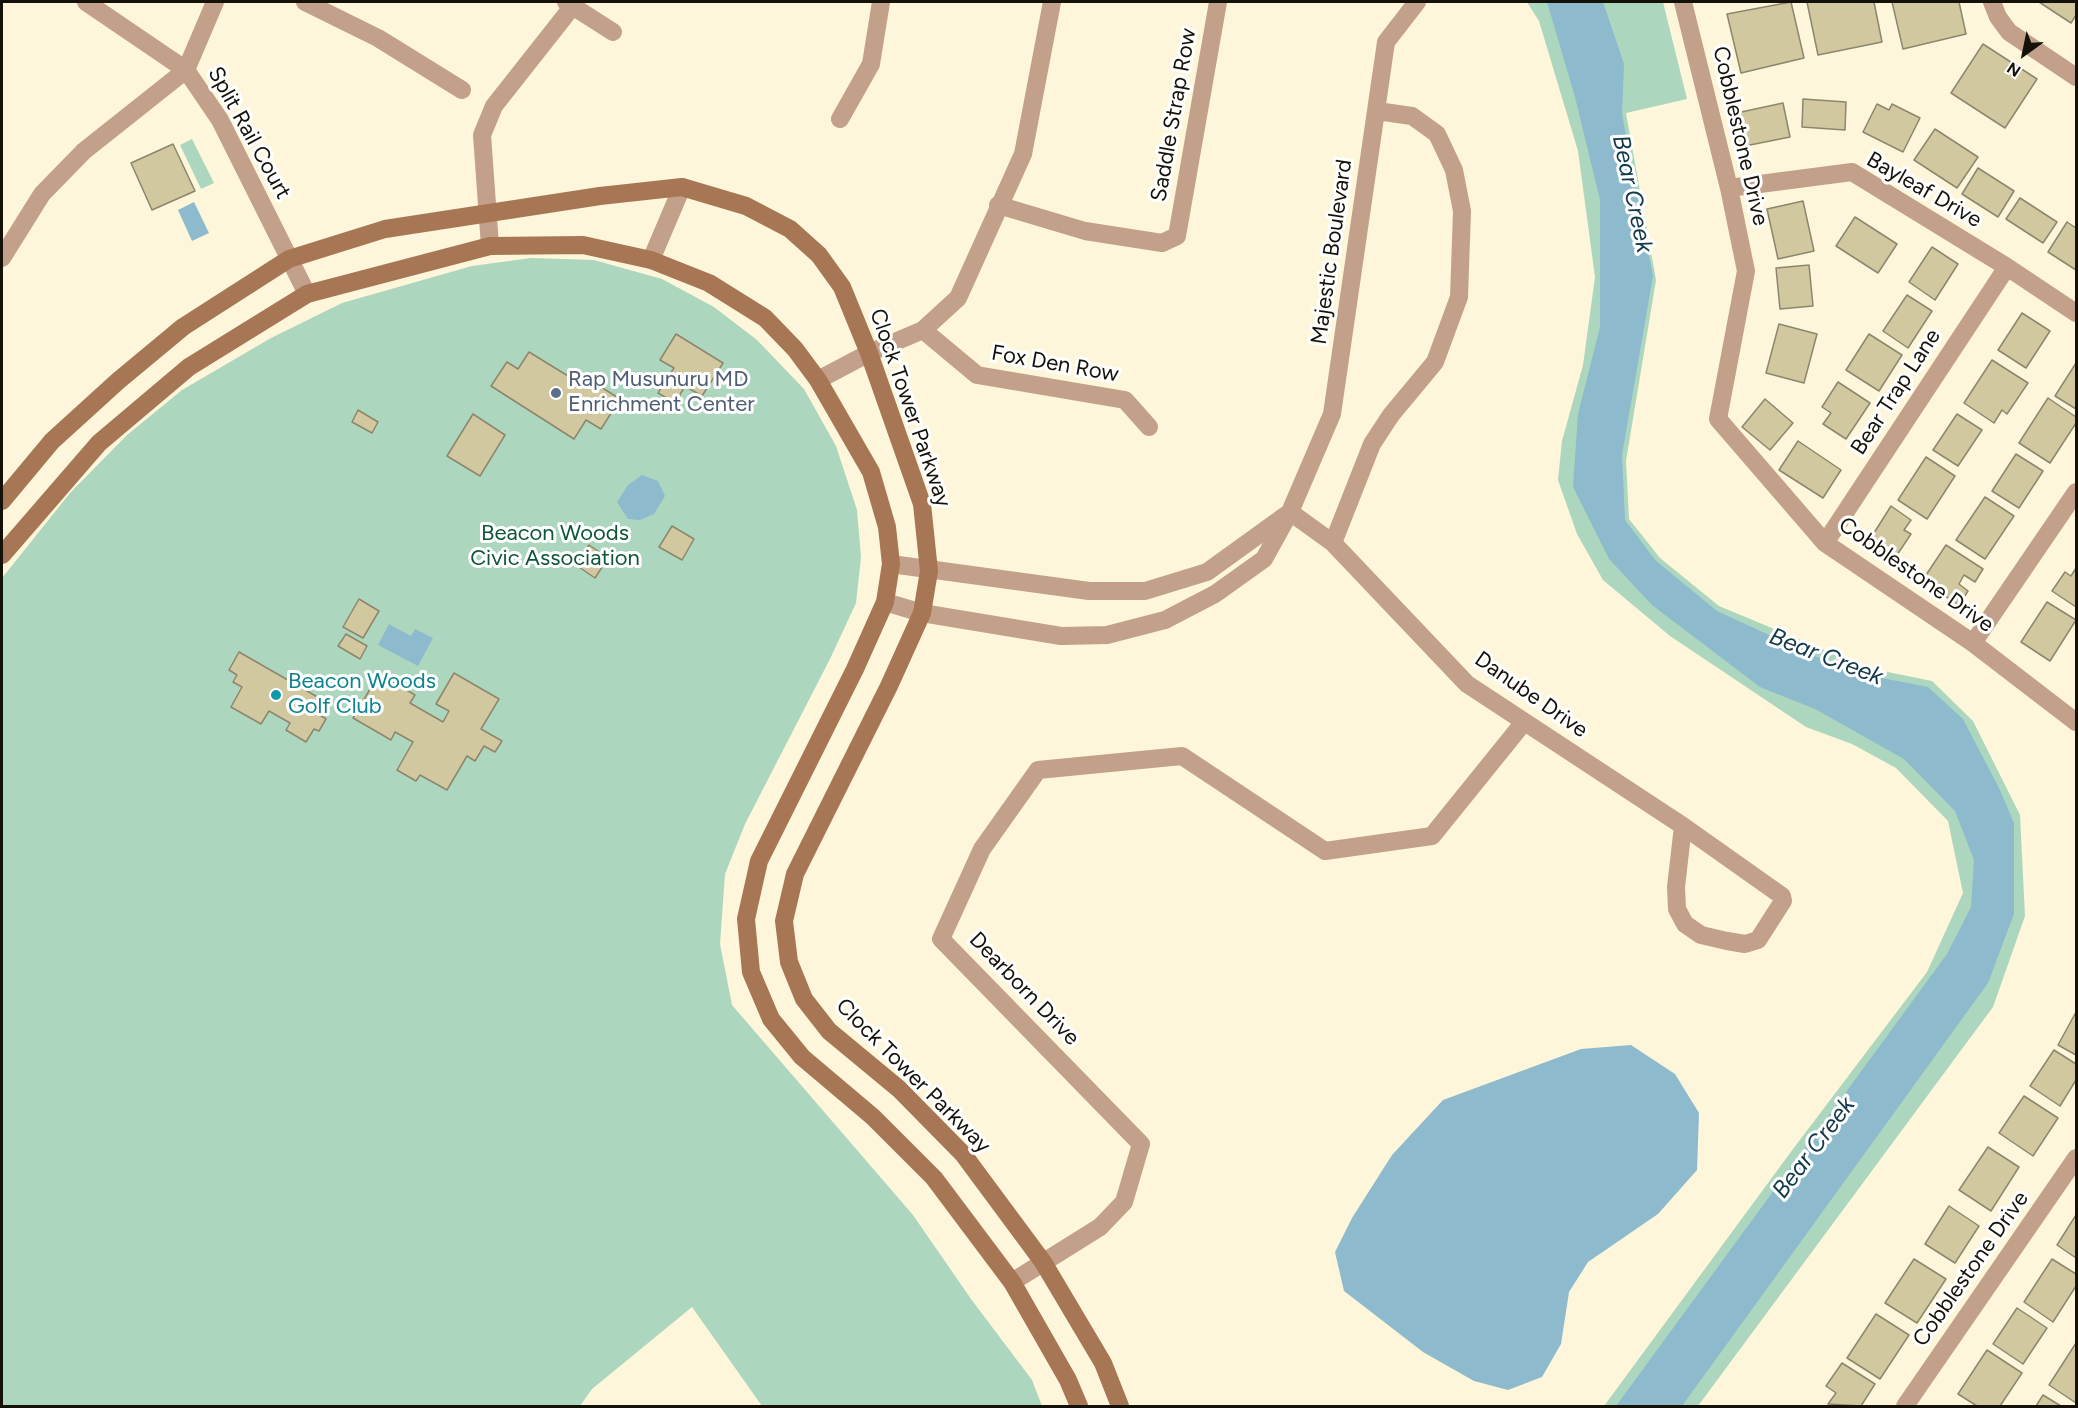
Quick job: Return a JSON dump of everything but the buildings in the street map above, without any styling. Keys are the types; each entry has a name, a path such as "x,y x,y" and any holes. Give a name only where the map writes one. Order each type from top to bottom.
{"street":[{"name":"Split Rail Court","path":"86,2 186,70 220,120 307,294"},
{"path":"2,258 42,194 84,151 186,70 215,2"},
{"path":"305,2 378,38 462,90"},
{"path":"840,119 871,64 881,2"},
{"path":"818,380 869,353 923,330 958,298 998,205 1023,154 1052,2"},
{"name":"Saddle Strap Row","path":"998,205 1085,231 1162,243 1177,236 1218,2"},
{"name":"Majestic Boulevard","path":"885,602 922,614 1061,636 1107,635 1165,620 1215,594 1264,559 1290,512 1332,414 1386,42 1417,2"},
{"name":"Cobblestone Drive","path":"1683,2 1729,188 1746,271 1718,419 1825,543 1973,643 2076,722"},
{"path":"1992,2 1998,17 2009,32 2076,77"},
{"path":"490,246 482,135 494,106 571,3 613,32"},
{"path":"1333,543 1372,444 1391,415 1435,362 1459,297 1462,211 1454,171 1437,134 1412,116 1377,111"},
{"name":"Bayleaf Drive","path":"1729,188 1852,172 2007,267 2076,313"},
{"path":"651,260 682,187"},
{"name":"Clock Tower Parkway","path":"2,501 52,441 118,381 183,327 289,259 385,229 600,196 682,187 746,206 790,229 812,248 842,287 869,353 922,504 929,571 922,614 889,686 795,874 784,921 789,962 804,999 829,1030 899,1089 963,1154 1044,1262 1103,1363 1120,1407"},
{"path":"2,555 99,443 189,367 307,294 490,246 583,245 651,260 709,283 765,318 795,349 818,380 871,472 886,526 891,564 885,602 855,669 759,861 746,919 752,972 771,1019 802,1057 873,1117 934,1178 1012,1282 1068,1380 1079,1407"},
{"name":"Bear Trap Lane","path":"1825,543 2007,267"},
{"name":"Fox Den Row","path":"923,330 977,375 1125,400 1149,427"},
{"path":"1973,643 2076,492"},
{"path":"891,564 929,571 1089,591 1146,591 1208,572 1290,512"},
{"name":"Danube Drive","path":"1290,512 1333,543 1467,684 1683,826 1782,896 1783,901 1758,940 1745,944 1726,941 1701,935 1684,924 1677,909 1676,887 1683,826"},
{"name":"Dearborn Drive","path":"1012,1282 1100,1227 1124,1202 1141,1144 941,939 982,849 1038,770 1182,756 1325,851 1432,836 1524,722"},
{"name":"Cobblestone Drive","path":"1905,1407 2076,1158"}],"green space":[{"path":"1527,2 1663,2 1687,99 1626,113 1656,280 1626,461 1629,519 1660,558 1719,606 1868,668 1932,681 1973,721 2020,815 2025,916 1993,1007 1698,1406 1604,1406 1793,1149 1927,972 1963,893 1948,821 1896,768 1852,744 1806,727 1670,636 1603,580 1577,534 1558,480 1562,441 1583,365 1595,277 1578,151 1539,21"},
{"path":"192,139 214,183 201,189 180,145"},
{"name":"Beacon Woods Civic Association","path":"531,258 594,260 662,279 714,307 757,340 804,389 836,446 857,510 861,557 856,603 830,659 745,824 725,874 720,944 732,1005 913,1215 971,1299 1032,1380 1042,1406 762,1406 692,1307 592,1389 580,1406 2,1406 2,578 70,493 127,435 182,390 271,338 342,303 472,266"}],"water":[{"name":"Bear Creek","path":"1547,2 1603,2 1624,64 1622,114 1653,276 1622,455 1625,520 1656,561 1717,611 1817,657 1866,675 1928,687 1963,719 1999,788 2014,823 2014,914 1988,983 1682,1406 1616,1406 1947,954 1971,907 1974,860 1955,811 1904,759 1815,709 1760,687 1652,605 1609,559 1573,487 1578,414 1600,327 1600,200 1575,97"},
{"path":"194,202 209,233 192,241 178,210"},
{"path":"642,475 658,481 665,496 654,514 640,520 628,519 617,502 628,485"},
{"path":"389,624 411,636 415,629 433,638 418,666 378,645"},
{"path":"1631,1045 1675,1074 1699,1113 1697,1170 1658,1214 1588,1262 1569,1292 1561,1344 1542,1377 1508,1390 1474,1381 1423,1352 1344,1291 1335,1252 1352,1218 1392,1155 1443,1100 1581,1049"}],"place":[{"name":"Rap Musunuru MD Enrichment Center","path":"556,393"},
{"name":"Beacon Woods Golf Club","path":"276,695"}]}
